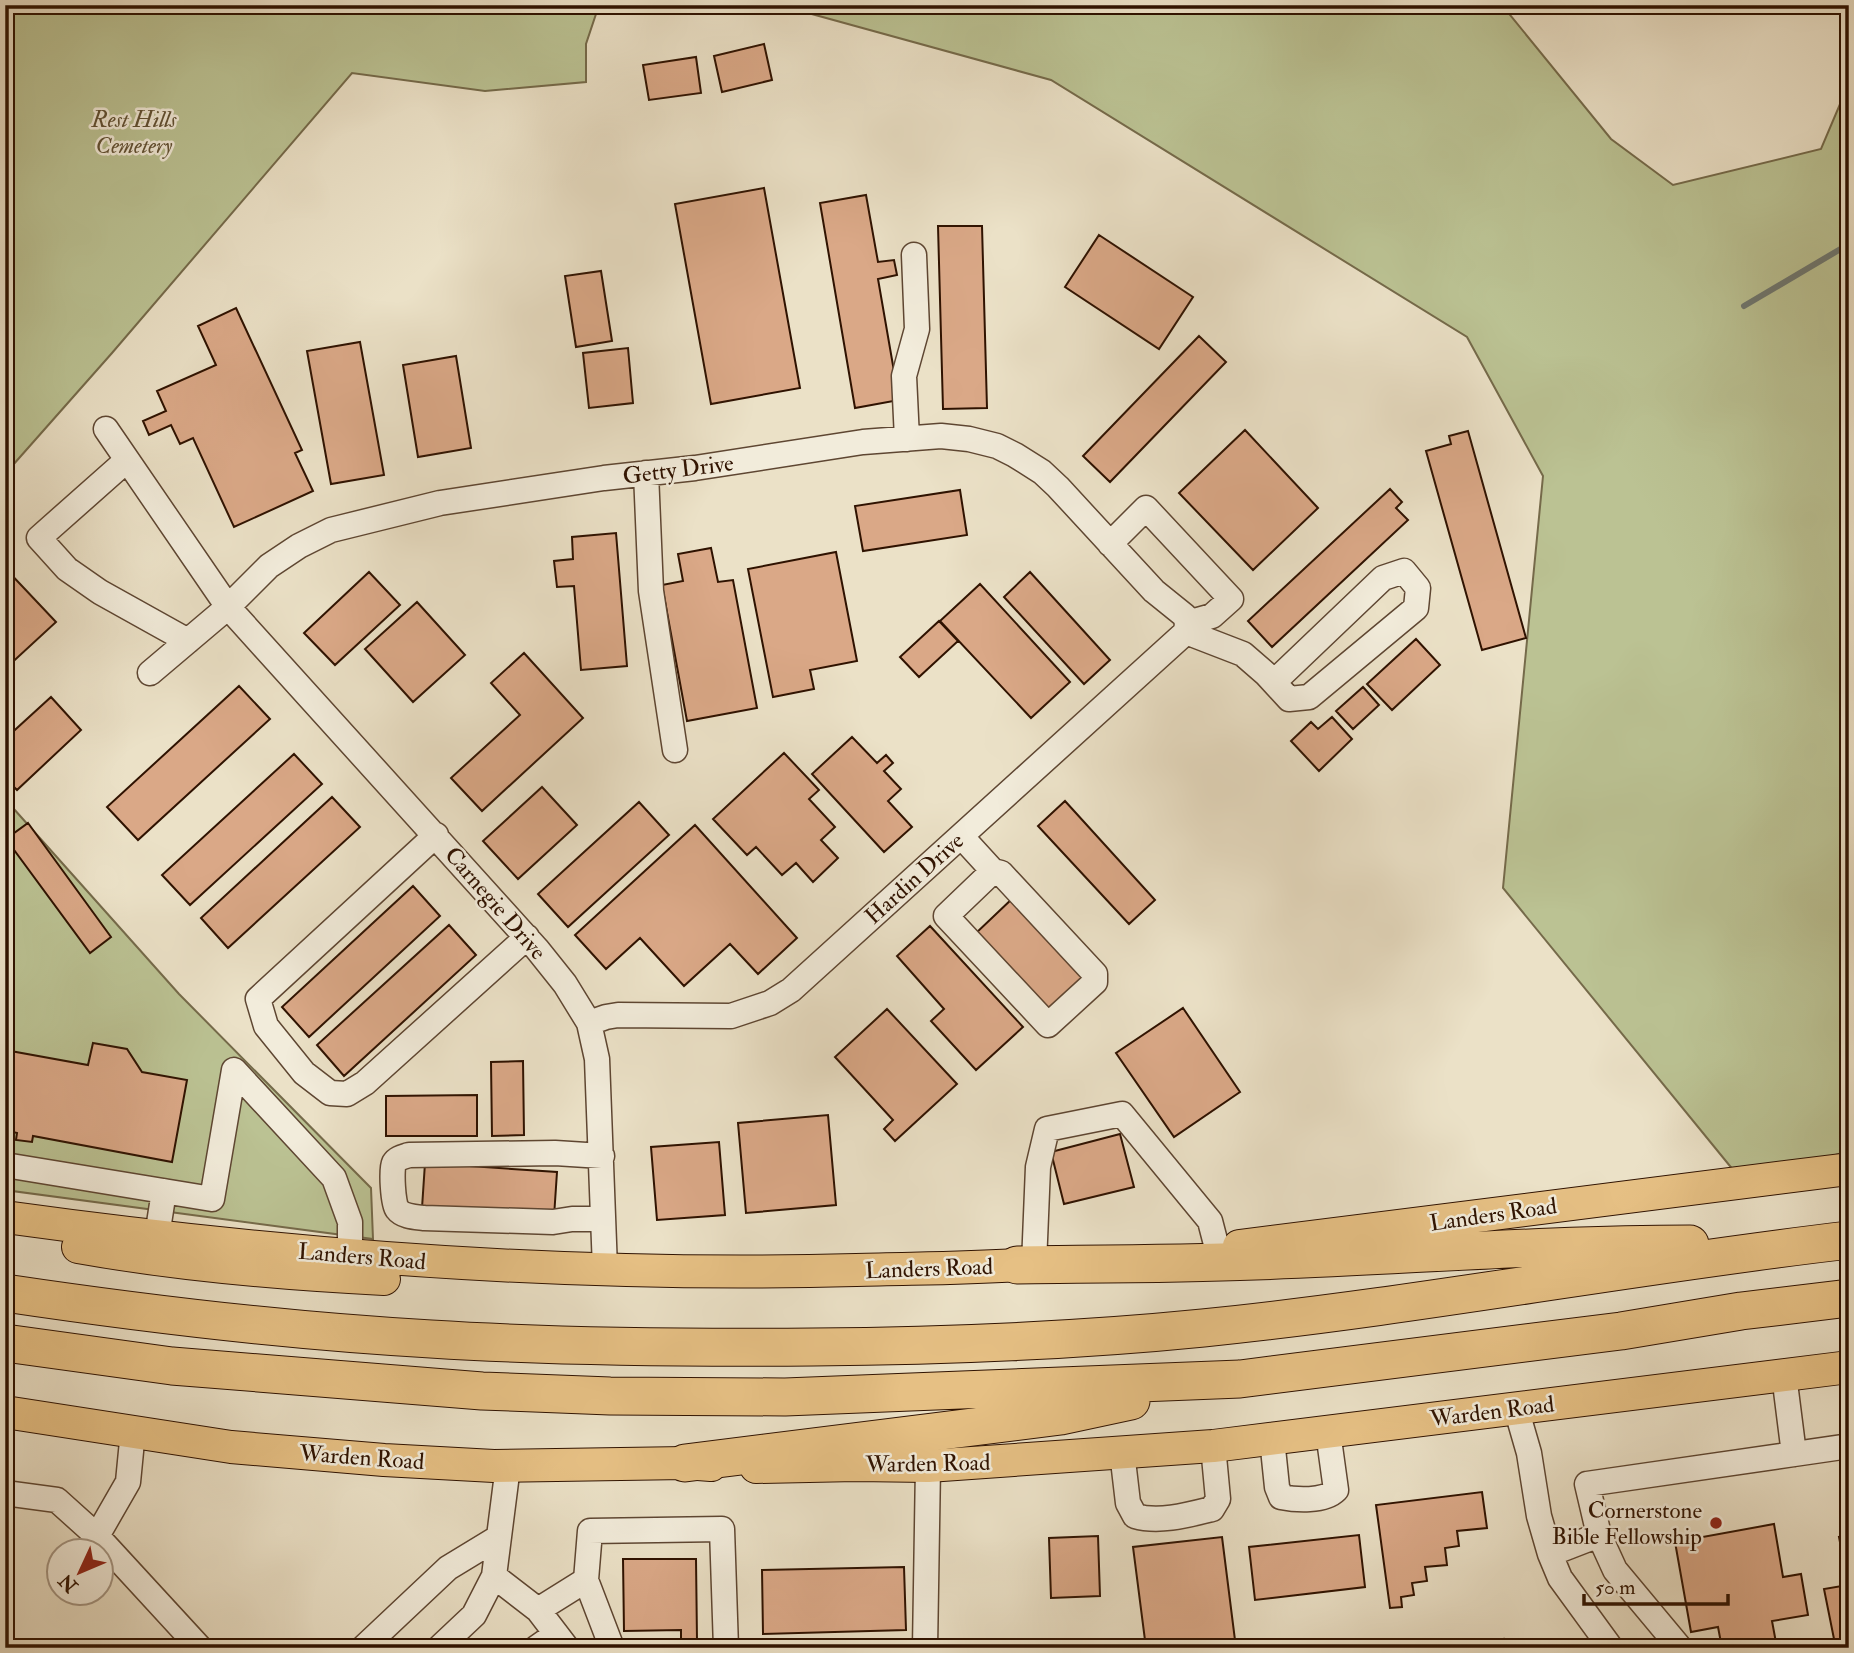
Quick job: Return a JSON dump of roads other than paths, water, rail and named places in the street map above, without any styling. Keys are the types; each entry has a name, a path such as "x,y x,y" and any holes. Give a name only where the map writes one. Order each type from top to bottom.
{"highway":[{"path":"5,1293 189,1318 429,1339 603,1347 741,1348 1002,1343 1202,1328 1370,1308 1849,1240"},
{"path":"1025,1265 1256,1261 1630,1244 1810,1244"},
{"path":"685,1463 1062,1416 1240,1379 1621,1331 1741,1311 1849,1298"},
{"path":"5,1343 172,1366 482,1391 610,1396 785,1397 1240,1379"}],"main road":[{"name":"Landers Road","path":"5,1217 350,1256 669,1272 805,1271 1025,1265 1217,1248 1849,1169"},
{"path":"5,1233 126,1255 290,1275 402,1280 493,1265"},
{"name":"Warden Road","path":"5,1412 231,1447 384,1460 508,1466 685,1463 789,1468 928,1466 1213,1446 1849,1367"}],"street":[{"path":"907,439 904,376 917,329 914,255"},
{"name":"Carnegie Drive","path":"106,429 228,607 527,937 565,985 589,1023 597,1059 605,1269"},
{"name":"Getty Drive","path":"150,673 228,607 270,566 299,545 331,530 440,503 863,442 941,436 997,446 1042,472 1154,591 1185,616 1186,628"},
{"path":"127,460 38,538 66,569 100,592 188,641"},
{"path":"646,473 651,591 675,750"},
{"name":"Hardin Drive","path":"589,1023 618,1015 731,1016 770,1003 790,990 1186,628 1212,615 1231,599 1146,508 1110,544"},
{"path":"1186,628 1243,654 1289,699 1309,697 1416,608 1418,588 1404,571 1383,578 1274,682"},
{"path":"436,835 258,999 266,1026 304,1073 330,1093 347,1094 365,1083 527,937"},
{"path":"961,836 993,871 1001,873 1095,974 1095,982 1048,1026 946,916 993,871"},
{"path":"5,1165 212,1199 234,1070 334,1178 350,1222 350,1256"},
{"path":"1025,1265 1038,1167 1047,1129 1122,1114 1210,1222 1217,1248"},
{"path":"602,1156 555,1153 409,1156 396,1160 392,1166 394,1203 397,1210 404,1214 424,1219 553,1222 602,1219"},
{"path":"157,1236 164,1191"},
{"path":"1784,1375 1794,1454"},
{"path":"1516,1408 1529,1453 1539,1516 1550,1554 1560,1578 1611,1648"},
{"path":"97,1536 128,1482 133,1431"},
{"path":"1272,1439 1278,1493 1281,1497 1317,1498 1332,1494 1336,1490 1328,1432"},
{"path":"1122,1452 1128,1503 1135,1516 1145,1519 1186,1516 1212,1509 1218,1499 1213,1446"},
{"path":"1680,1648 1615,1570 1598,1535 1587,1484 1849,1446"},
{"path":"439,1648 474,1615 494,1576 508,1466"},
{"path":"925,1648 928,1466"},
{"path":"5,1493 57,1500 97,1536 197,1647"},
{"path":"612,1648 586,1580 590,1531 722,1529 726,1648"},
{"path":"1550,1554 1598,1535"},
{"path":"363,1648 448,1568 499,1537"},
{"path":"494,1576 538,1610 553,1643"},
{"path":"538,1610 586,1580"}],"waterway":[{"path":"1744,306 1849,244"}],"place":[{"name":"Cornerstone Bible Fellowship","path":"1716,1523"}],"park label":[{"name":"Rest Hills Cemetery","path":"134,132"}]}
